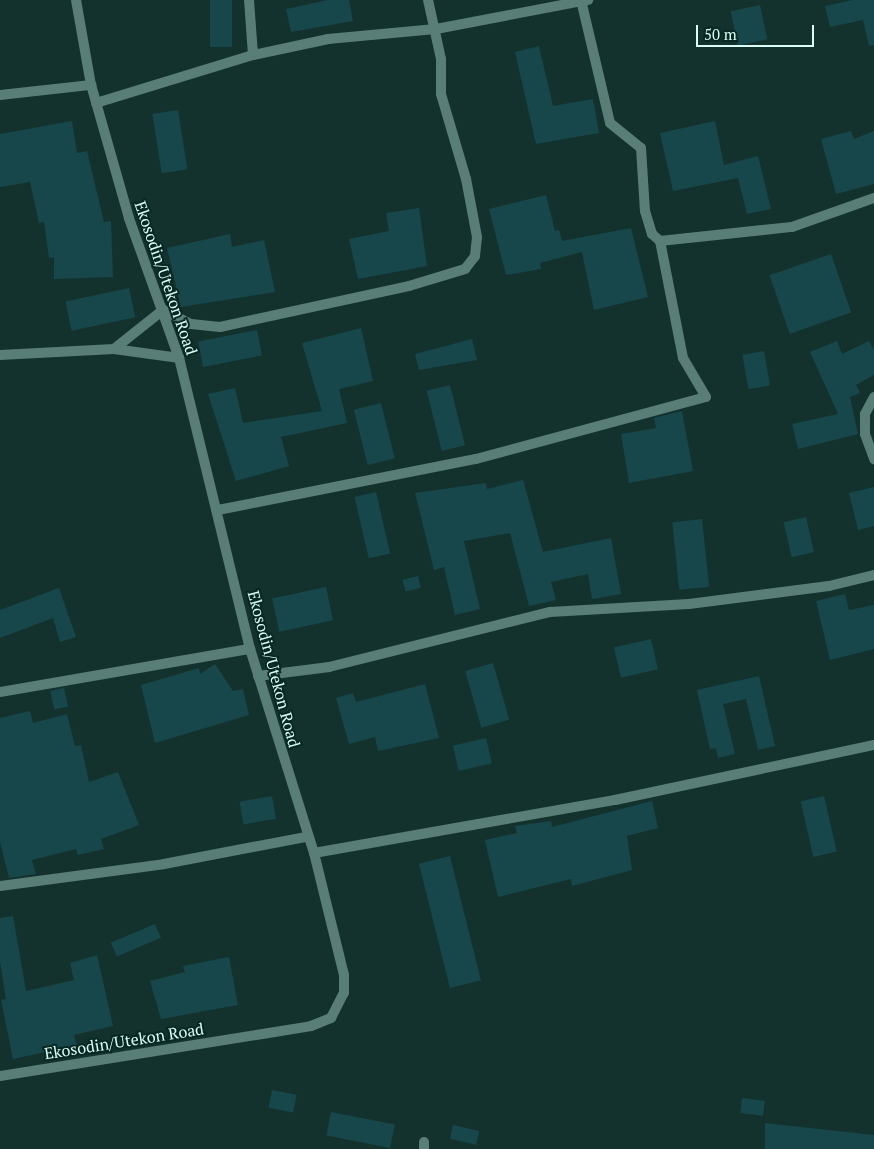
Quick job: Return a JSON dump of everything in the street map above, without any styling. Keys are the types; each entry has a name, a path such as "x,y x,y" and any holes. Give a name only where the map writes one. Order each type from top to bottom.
{"street":[{"name":"Ekosodin/Utekon Road","path":"0,1076 311,1026 331,1018 340,1007 344,975 314,853 306,838 250,649 218,510 179,358 128,218 91,85 76,0"},
{"path":"249,0 253,55"},
{"path":"114,349 162,310 191,324 220,327 409,286 465,269 475,256 477,237 466,179 442,94 436,29 428,0"},
{"path":"96,103 253,55 328,39 436,29 583,0 610,124 641,148 645,161 645,211 652,234 660,241 683,358 706,397 476,459 218,510"},
{"path":"0,95 91,85"},
{"path":"660,241 792,227 874,198"},
{"path":"0,355 114,349 179,358"},
{"path":"874,397 865,414 865,434 874,459"},
{"path":"258,676 329,668 550,612 689,604 874,575"},
{"path":"0,692 250,649"},
{"path":"314,853 614,800 874,746"},
{"path":"0,886 164,864 306,838"}],"building":[{"path":"210,0 232,0 232,47 210,47"},
{"path":"328,0 349,0 353,21 291,32 286,9"},
{"path":"853,0 874,0 874,45 869,46 863,20 830,27 825,6"},
{"path":"760,5 767,39 738,45 731,11"},
{"path":"539,46 553,106 593,99 599,133 536,144 515,52"},
{"path":"178,110 187,169 162,173 152,114"},
{"path":"72,121 77,153 87,151 104,222 111,221 113,277 54,279 54,257 49,258 44,222 39,223 30,182 0,187 0,134"},
{"path":"715,121 724,165 758,156 771,209 747,214 738,178 673,191 660,133"},
{"path":"851,131 854,139 874,131 874,184 836,194 821,139"},
{"path":"546,195 555,231 559,230 562,241 631,228 648,297 594,310 582,252 540,263 541,269 506,275 489,209"},
{"path":"419,208 427,266 358,279 349,239 389,231 386,213"},
{"path":"230,234 232,247 264,240 275,292 181,307 167,248"},
{"path":"831,254 851,313 790,334 770,275"},
{"path":"129,288 135,317 72,331 65,302"},
{"path":"361,328 373,381 339,389 347,423 281,437 289,466 236,481 208,394 235,388 243,423 322,411 302,343"},
{"path":"257,330 262,356 203,367 198,341"},
{"path":"472,339 477,360 419,370 415,354"},
{"path":"837,341 842,354 869,341 874,350 874,375 856,385 860,393 850,397 858,434 798,449 792,424 838,414 810,352"},
{"path":"764,351 770,385 748,389 742,355"},
{"path":"450,385 465,445 442,451 427,391"},
{"path":"381,403 395,458 368,465 354,410"},
{"path":"682,411 693,471 629,483 621,434 656,428 654,418"},
{"path":"523,480 543,552 611,538 621,594 592,599 588,574 551,582 556,600 529,606 510,533 464,541 480,609 455,615 444,567 434,570 415,493 486,483 487,489"},
{"path":"874,487 874,526 858,530 849,493"},
{"path":"376,492 390,553 369,558 355,497"},
{"path":"806,517 814,552 792,557 784,522"},
{"path":"702,519 709,587 679,590 672,522"},
{"path":"418,576 421,588 405,592 402,580"},
{"path":"326,587 333,620 279,632 272,598"},
{"path":"59,588 76,637 60,642 53,618 0,638 0,610"},
{"path":"845,594 849,610 874,605 874,649 830,660 816,601"},
{"path":"651,639 658,669 621,678 614,648"},
{"path":"493,663 509,720 481,728 465,671"},
{"path":"215,664 233,691 243,689 249,715 155,743 141,685 199,668 200,674"},
{"path":"759,676 775,746 758,750 746,699 723,704 735,754 718,758 716,748 710,749 697,690"},
{"path":"425,684 439,738 378,751 375,737 349,744 336,698 353,693 356,702"},
{"path":"64,688 68,707 54,709 50,691"},
{"path":"30,711 33,723 67,714 75,746 81,745 89,782 118,772 139,825 101,839 104,849 78,855 76,849 32,860 36,874 9,878 0,842 0,718"},
{"path":"486,738 492,763 459,771 453,746"},
{"path":"272,796 276,819 243,824 240,802"},
{"path":"824,796 837,852 813,857 801,801"},
{"path":"652,801 658,828 627,836 632,870 572,886 571,879 498,897 485,840 517,833 515,826 551,821 552,827"},
{"path":"450,856 481,980 450,988 419,864"},
{"path":"13,916 26,991 74,980 70,963 97,955 113,1026 74,1035 77,1045 13,1059 1,1000 6,999 0,961 0,918"},
{"path":"155,924 161,938 117,957 111,943"},
{"path":"229,957 238,1005 161,1019 150,981 185,972 183,966"},
{"path":"272,1090 297,1095 293,1112 269,1108"},
{"path":"742,1098 765,1101 763,1116 740,1113"},
{"path":"331,1112 395,1124 390,1148 326,1136"},
{"path":"765,1123 874,1135 874,1149 765,1149"},
{"path":"453,1125 479,1131 476,1145 450,1139"}]}
